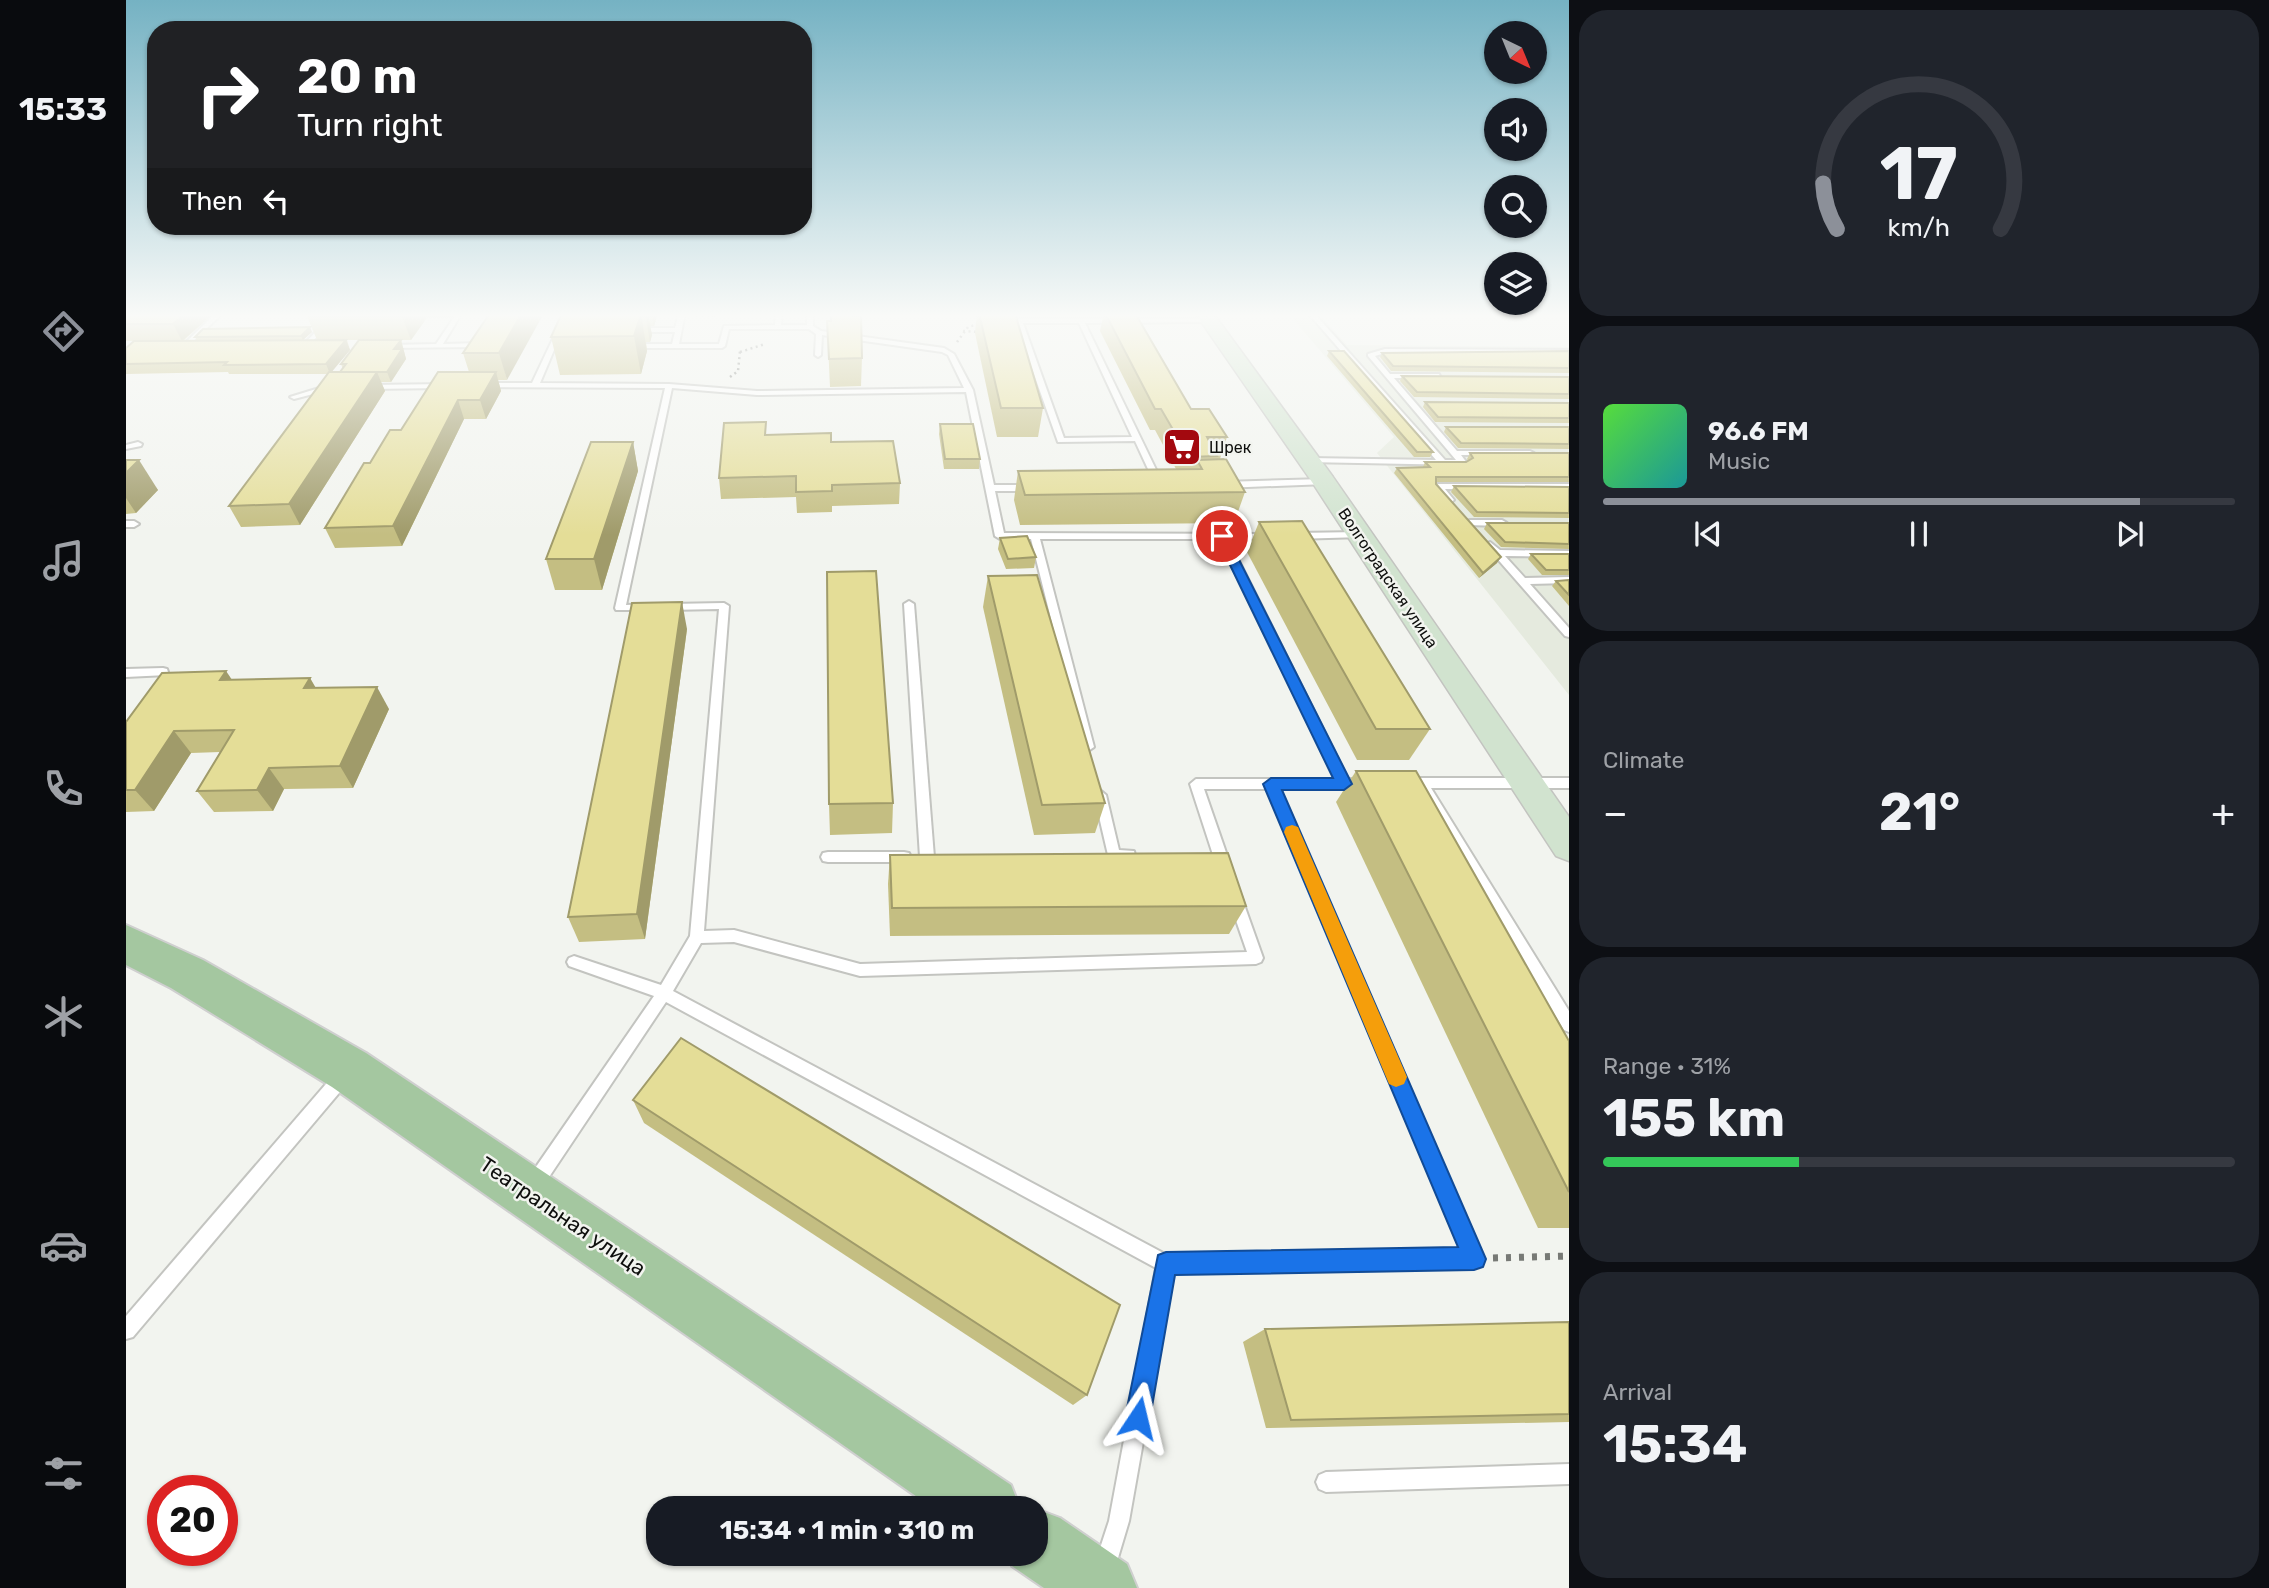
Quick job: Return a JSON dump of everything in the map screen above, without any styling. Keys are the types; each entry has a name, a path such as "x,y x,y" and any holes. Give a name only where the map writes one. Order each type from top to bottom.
{"main road":[{"name":"Волгоградская улица","path":"1257,387 1317,471 1569,846"},
{"name":"Театральная улица","path":"126,944 187,974 349,1070 971,1496"},
{"path":"1048,1550 1100,1587"}],"lane":[{"path":"294,397 327,387"},
{"path":"529,1192 664,993 697,937 724,606 620,608 669,387"},
{"path":"685,387 757,393 969,390"},
{"path":"968,387 992,488 1000,536 1360,536"},
{"path":"1042,387 1061,440 1137,439"},
{"path":"1112,387 1159,486"},
{"path":"1376,387 1443,463"},
{"path":"1214,485 1317,471 1464,463 1397,387"},
{"path":"1410,402 1424,402"},
{"path":"1432,427 1446,427"},
{"path":"126,447 138,444"},
{"path":"1454,453 1544,453"},
{"path":"1145,486 1173,486"},
{"path":"1454,505 1437,486 1569,487"},
{"path":"992,488 1034,488"},
{"path":"1462,514 1521,581 1564,623 1569,634"},
{"path":"1470,523 1507,523"},
{"path":"1035,536 1091,762"},
{"path":"1222,536 1344,784"},
{"path":"1497,553 1569,554"},
{"path":"1521,581 1569,580"},
{"path":"828,857 934,857 909,604"},
{"path":"126,673 163,672"},
{"path":"1422,783 1569,1025"},
{"path":"697,937 734,936 860,970 1256,958 1214,855 1196,784 1569,783"},
{"path":"574,962 664,993 1166,1264 1474,1259 1271,784"},
{"path":"1098,789 1108,855 1141,855"},
{"path":"126,1330 349,1070"},
{"path":"1100,1587 1119,1521 1166,1264"},
{"path":"1326,1482 1569,1474"}],"path":[{"path":"1474,1259 1569,1256"}],"shaded area":[{"path":"1351,387 1569,387 1569,695 1377,453 1394,437"}],"building":[{"path":"318,387 367,387 289,504 229,506"},
{"path":"428,387 487,387 480,400 458,400 393,526 325,528 364,463 370,463 390,430 401,430"},
{"path":"996,387 1037,387 1043,408 1001,408"},
{"path":"1144,387 1178,387 1191,409 1209,409 1227,437 1207,437 1217,456 1189,457 1161,409 1155,409"},
{"path":"1360,387 1376,387 1433,452 1417,452"},
{"path":"1412,387 1569,387 1569,394 1417,392"},
{"path":"1425,402 1569,403 1569,418 1438,417"},
{"path":"766,422 765,435 831,433 831,442 893,441 900,483 832,485 832,491 796,492 796,476 719,478 724,423"},
{"path":"940,424 973,424 980,459 945,459"},
{"path":"1446,427 1569,427 1569,444 1461,443"},
{"path":"591,442 633,442 594,559 546,559"},
{"path":"1470,453 1569,453 1569,477 1436,477 1436,484 1501,557 1483,573 1397,468 1430,467 1425,462 1466,462 1473,458"},
{"path":"1226,459 1245,492 1025,495 1018,471 1202,469 1197,460"},
{"path":"126,460 139,460 126,473"},
{"path":"1454,486 1569,487 1569,513 1477,512"},
{"path":"1302,521 1430,729 1376,729 1259,522"},
{"path":"1487,523 1569,523 1569,544 1505,542"},
{"path":"1027,536 1036,557 1008,559 1000,538"},
{"path":"1531,554 1569,554 1569,570 1546,570"},
{"path":"876,571 893,803 829,804 827,572"},
{"path":"1037,575 1105,803 1042,805 988,576"},
{"path":"1569,580 1569,595 1556,581"},
{"path":"682,602 637,914 568,917 632,603"},
{"path":"226,671 220,680 310,678 304,688 377,687 340,766 269,768 257,790 197,791 234,730 174,731 135,790 126,790 126,722 162,673"},
{"path":"1356,771 1416,771 1569,1041 1569,1192"},
{"path":"1228,853 1246,906 892,908 890,855"},
{"path":"681,1038 1120,1305 1087,1395 633,1100"},
{"path":"1569,1322 1569,1414 1291,1420 1265,1329"}],"slow traffic":[{"path":"1292,832 1396,1077"}],"place":[{"name":"Шрек","path":"1182,447"}],"route":[{"path":"1138,1418 1166,1264 1474,1259 1271,784 1344,784 1222,536"}]}
